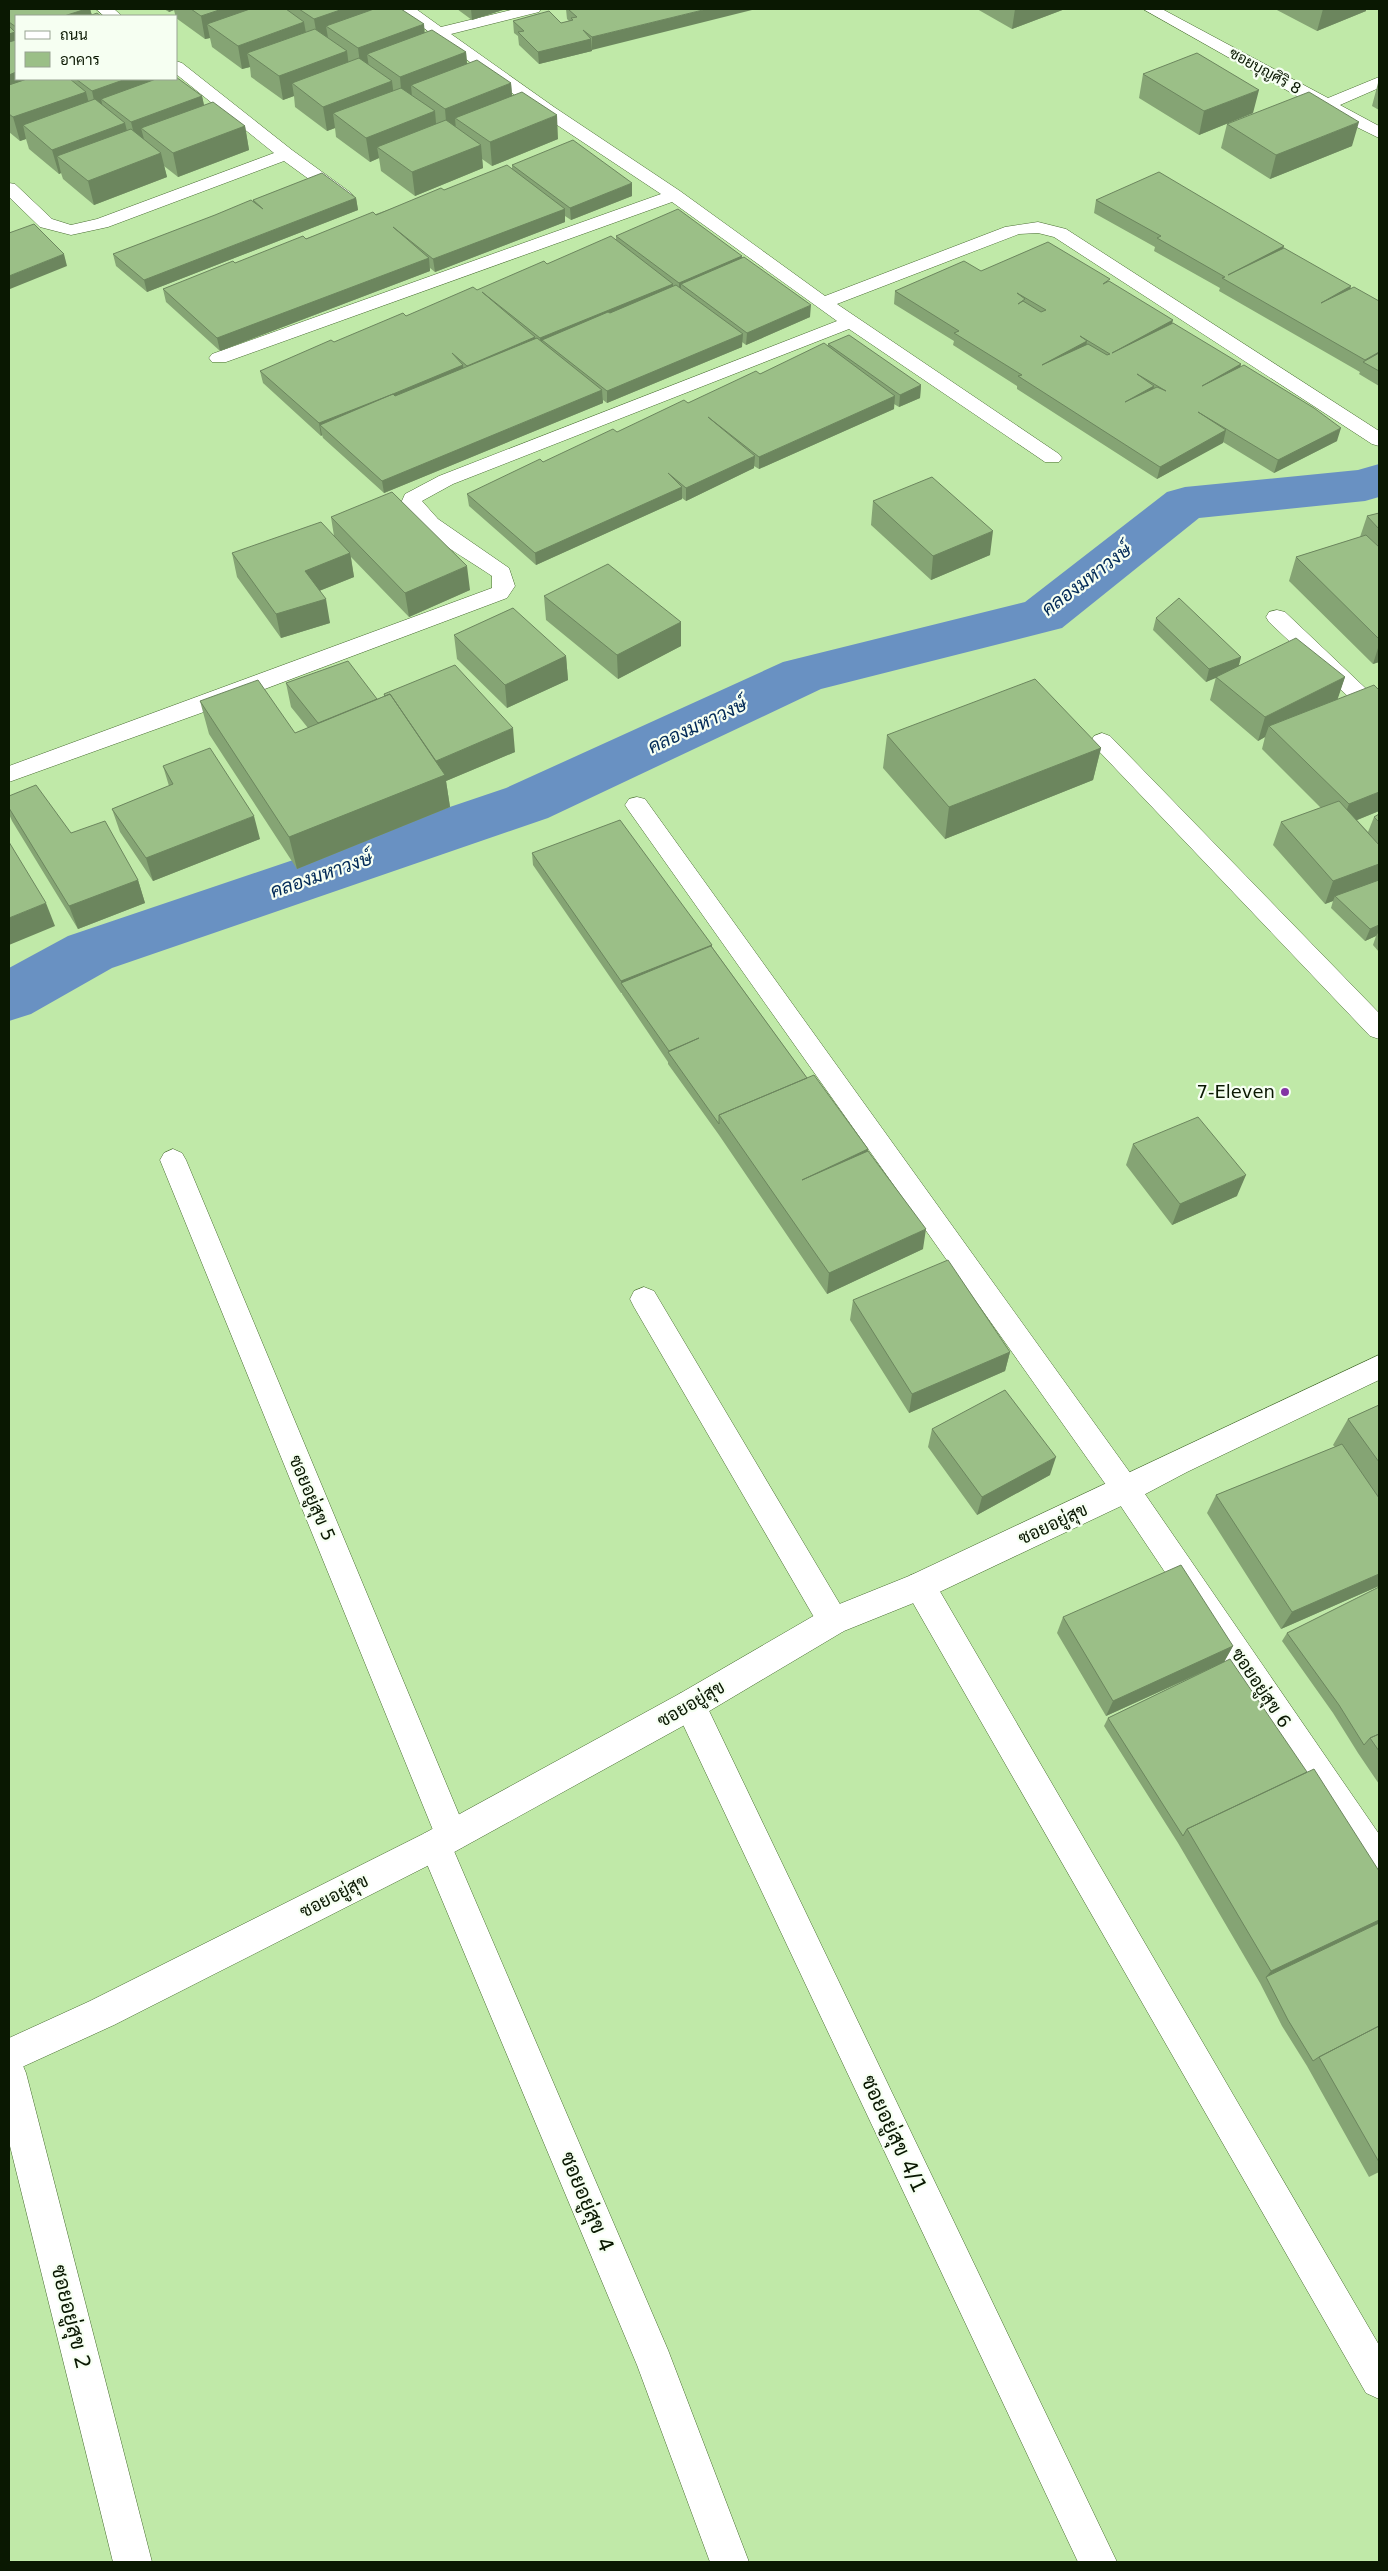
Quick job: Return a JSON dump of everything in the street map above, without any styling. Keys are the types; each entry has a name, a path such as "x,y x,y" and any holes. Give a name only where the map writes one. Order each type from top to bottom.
{"street":[{"path":"406,9 548,110 674,195 823,303 1052,458"},
{"path":"440,32 533,9"},
{"name":"ซอยบุญศิริ 8","path":"1151,9 1379,133"},
{"path":"178,68 286,154 356,205"},
{"path":"1326,105 1379,82"},
{"path":"12,197 46,223 71,230 102,223 286,154"},
{"path":"219,358 674,195"},
{"path":"823,303 1003,233 1024,227 1042,226 1060,233 1379,440"},
{"path":"9,774 193,708 500,593 504,586 502,573 431,524 411,503 412,498 446,480 851,322"},
{"path":"1277,618 1379,713"},
{"path":"1102,741 1379,1029"},
{"name":"ซอยอยู่สุข 6","path":"636,805 1126,1490 1379,1862"},
{"name":"ซอยอยู่สุข 5","path":"173,1160 273,1408 368,1628 443,1840"},
{"path":"644,1299 833,1622"},
{"name":"ซอยอยู่สุข","path":"9,2056 102,2014 443,1840 690,1705 833,1622 920,1586 1126,1490 1177,1463 1379,1367"},
{"path":"920,1586 1379,2380"},
{"name":"ซอยอยู่สุข 4/1","path":"690,1705 1098,2562"},
{"name":"ซอยอยู่สุข 4","path":"443,1840 655,2363 730,2562"},
{"name":"ซอยอยู่สุข 2","path":"9,2072 132,2562"}],"building":[{"path":"9,9 86,9 67,15 15,15 15,26 9,22"},
{"path":"191,9 222,9 201,16"},
{"path":"250,9 286,9 304,22 238,46 207,24"},
{"path":"299,9 343,9 314,19"},
{"path":"374,9 401,9 424,24 358,48 326,26"},
{"path":"568,9 707,9 592,37 583,30 591,39 538,52 518,32 524,31 513,21 549,11 561,23 577,17"},
{"path":"9,26 15,32 9,34"},
{"path":"315,29 347,51 279,76 247,53"},
{"path":"432,30 466,52 400,77 367,54"},
{"path":"15,40 15,72 9,75 9,42"},
{"path":"1197,53 1259,90 1204,111 1143,74"},
{"path":"359,58 392,81 323,107 292,83"},
{"path":"477,60 511,83 445,109 411,85"},
{"path":"178,78 202,96 131,122 101,99 153,80 178,80"},
{"path":"24,80 71,80 86,92 13,117 9,114 9,85"},
{"path":"77,80 123,80 92,91"},
{"path":"401,88 435,111 366,138 333,113"},
{"path":"522,92 557,115 490,142 455,118"},
{"path":"1309,92 1359,122 1276,155 1227,124"},
{"path":"95,99 125,123 52,150 23,125"},
{"path":"213,102 245,126 173,153 141,128"},
{"path":"446,120 481,145 412,172 377,147"},
{"path":"131,129 161,153 88,181 57,156"},
{"path":"573,140 632,183 570,208 512,165"},
{"path":"507,165 565,209 433,259 393,227 429,258 217,338 163,289 303,236 306,239 373,212 376,215 441,188 444,190"},
{"path":"1159,172 1284,246 1228,275 1284,248 1351,286 1321,303 1354,287 1379,301 1379,352 1365,360 1222,278 1225,277 1157,238 1161,236 1096,200"},
{"path":"322,173 356,198 144,280 113,254 251,200 263,209 253,200"},
{"path":"678,209 742,256 679,283 616,236"},
{"path":"34,224 64,254 9,276 9,233"},
{"path":"611,236 673,284 540,338 482,292 535,337 467,366 452,353 463,365 319,423 260,371 331,340 334,342 403,313 406,316 473,287 477,290 544,261 547,264"},
{"path":"1048,242 1110,279 1103,284 1109,281 1173,320 1112,353 1173,323 1241,364 1202,386 1244,365 1314,408 1341,428 1278,460 1198,412 1226,430 1160,467 1018,376 1022,375 954,333 959,331 895,291 964,261 981,271","holes":["1017,293 1046,310 1041,312 1023,301 1018,304 1025,299","1080,336 1110,354 1107,355 1088,344 1042,365 1087,341","1137,374 1166,391 1157,387 1125,402 1154,386"]},
{"path":"744,257 811,305 747,333 681,284"},
{"path":"676,285 743,334 607,391 542,340 608,312 610,313"},
{"path":"849,335 921,385 900,395 828,344"},
{"path":"537,338 602,390 382,481 320,425 393,394 395,396"},
{"path":"824,343 895,396 759,457 708,417 755,456 686,488 668,473 682,487 535,553 467,494 540,459 543,462 613,429 617,432 684,400 688,403 756,371 760,374"},
{"path":"1379,353 1379,371 1363,362"},
{"path":"932,477 993,531 933,556 873,501"},
{"path":"392,492 467,566 405,593 331,517"},
{"path":"1379,513 1379,529 1367,516"},
{"path":"321,522 350,553 305,571 326,599 276,614 232,553"},
{"path":"1366,535 1379,547 1379,639 1296,557"},
{"path":"608,564 681,622 617,655 544,596"},
{"path":"1179,598 1241,657 1209,669 1156,618"},
{"path":"513,608 566,656 505,685 454,635"},
{"path":"1296,638 1345,677 1265,717 1216,677"},
{"path":"348,661 377,699 318,723 286,683"},
{"path":"455,665 513,728 436,761 390,694 385,696 384,694"},
{"path":"1035,679 1101,748 949,807 887,735"},
{"path":"258,680 295,733 390,694 445,775 289,837 200,701"},
{"path":"1374,685 1379,690 1379,792 1349,804 1269,726"},
{"path":"210,748 254,816 146,858 112,809 173,784 163,766"},
{"path":"36,785 71,833 105,821 138,880 69,906 9,808 9,796"},
{"path":"1339,801 1379,845 1379,864 1333,881 1281,822"},
{"path":"1379,814 1379,822 1374,817"},
{"path":"620,820 712,945 621,981 532,853"},
{"path":"9,842 46,903 9,918"},
{"path":"1379,880 1379,925 1370,929 1335,896"},
{"path":"711,946 807,1078 719,1115 719,1124 668,1052 699,1038 669,1051 621,983"},
{"path":"814,1075 868,1149 802,1180 868,1151 926,1229 829,1273 719,1115"},
{"path":"1198,1117 1246,1175 1180,1204 1133,1144"},
{"path":"948,1260 1010,1352 912,1394 853,1300"},
{"path":"1005,1390 1056,1457 982,1497 932,1429"},
{"path":"1379,1405 1379,1462 1348,1419"},
{"path":"1342,1444 1379,1498 1379,1574 1292,1612 1216,1495"},
{"path":"1181,1565 1233,1646 1113,1701 1063,1617"},
{"path":"1379,1587 1379,1734 1370,1738 1364,1745 1339,1705 1287,1633"},
{"path":"1230,1659 1307,1772 1187,1829 1183,1836 1108,1718"},
{"path":"1379,1734 1379,1751 1370,1738"},
{"path":"1314,1769 1379,1871 1379,1920 1271,1971 1187,1829"},
{"path":"1379,1923 1379,2026 1313,2061 1288,2020 1266,1977"},
{"path":"1379,2026 1379,2162 1319,2057"}],"waterway":[{"name":"คลองมหาวงษ์","path":"9,997 90,952 527,803 803,675 1043,615 1185,503 1365,485 1379,480"}],"place":[{"name":"7-Eleven","path":"1285,1092"}]}
